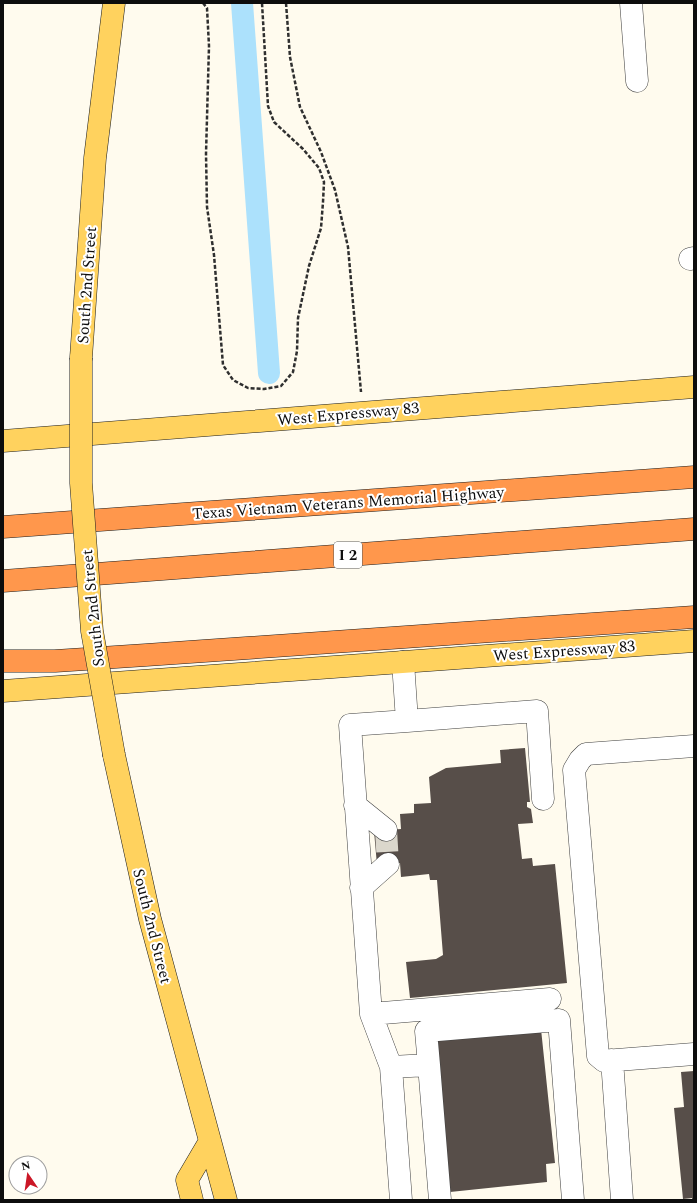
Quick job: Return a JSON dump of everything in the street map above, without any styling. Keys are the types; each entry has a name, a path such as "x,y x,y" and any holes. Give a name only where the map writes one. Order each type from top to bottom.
{"highway":[{"name":"Texas Vietnam Veterans Memorial Highway","path":"3,527 694,477"},
{"name":"I 2","path":"3,581 694,529"},
{"path":"3,661 55,661 694,617"}],"main road":[{"name":"South 2nd Street","path":"114,3 95,158 81,358 81,483 92,631 114,755 150,919 226,1200"},
{"name":"West Expressway 83","path":"3,441 694,387"},
{"name":"West Expressway 83","path":"5,692 694,641"},
{"path":"192,1200 186,1180 210,1140"}],"lane":[{"path":"631,3 637,81"},
{"path":"403,662 407,721"},
{"path":"401,1200 391,1067 371,1014 350,725 537,711 543,799"},
{"path":"694,746 586,754 574,770 598,1056 604,1061 694,1054"},
{"path":"355,805 386,830"},
{"path":"362,888 388,864"},
{"path":"371,1014 550,998"},
{"path":"440,1200 426,1031 559,1020 573,1200"},
{"path":"612,1060 622,1200"},
{"path":"391,1067 429,1065"}],"path":[{"path":"203,3 207,8 209,46 206,154 207,207 214,255 223,365 233,380 248,388 264,390 281,386 293,372 298,351 298,318 309,266 321,228 324,182 318,168 303,149 274,122 268,106 262,3"},
{"path":"286,3 290,57 300,107 321,152 335,190 348,248 363,412"}],"building":[{"path":"525,748 530,802 527,802 527,807 531,809 533,823 518,824 522,859 532,858 533,866 555,864 567,983 410,998 406,962 436,959 443,955 437,880 430,880 429,874 401,877 400,863 377,865 374,831 401,829 400,814 414,813 414,804 431,803 429,777 446,768 501,763 500,750"},
{"path":"541,1029 555,1163 546,1164 547,1182 450,1192 434,1040"},
{"path":"694,1071 694,1200 692,1200 692,1198 683,1199 674,1108 684,1107 681,1072"}],"waterway":[{"path":"242,3 269,373"}],"tunnel":[{"path":"386,830 388,864"}]}
